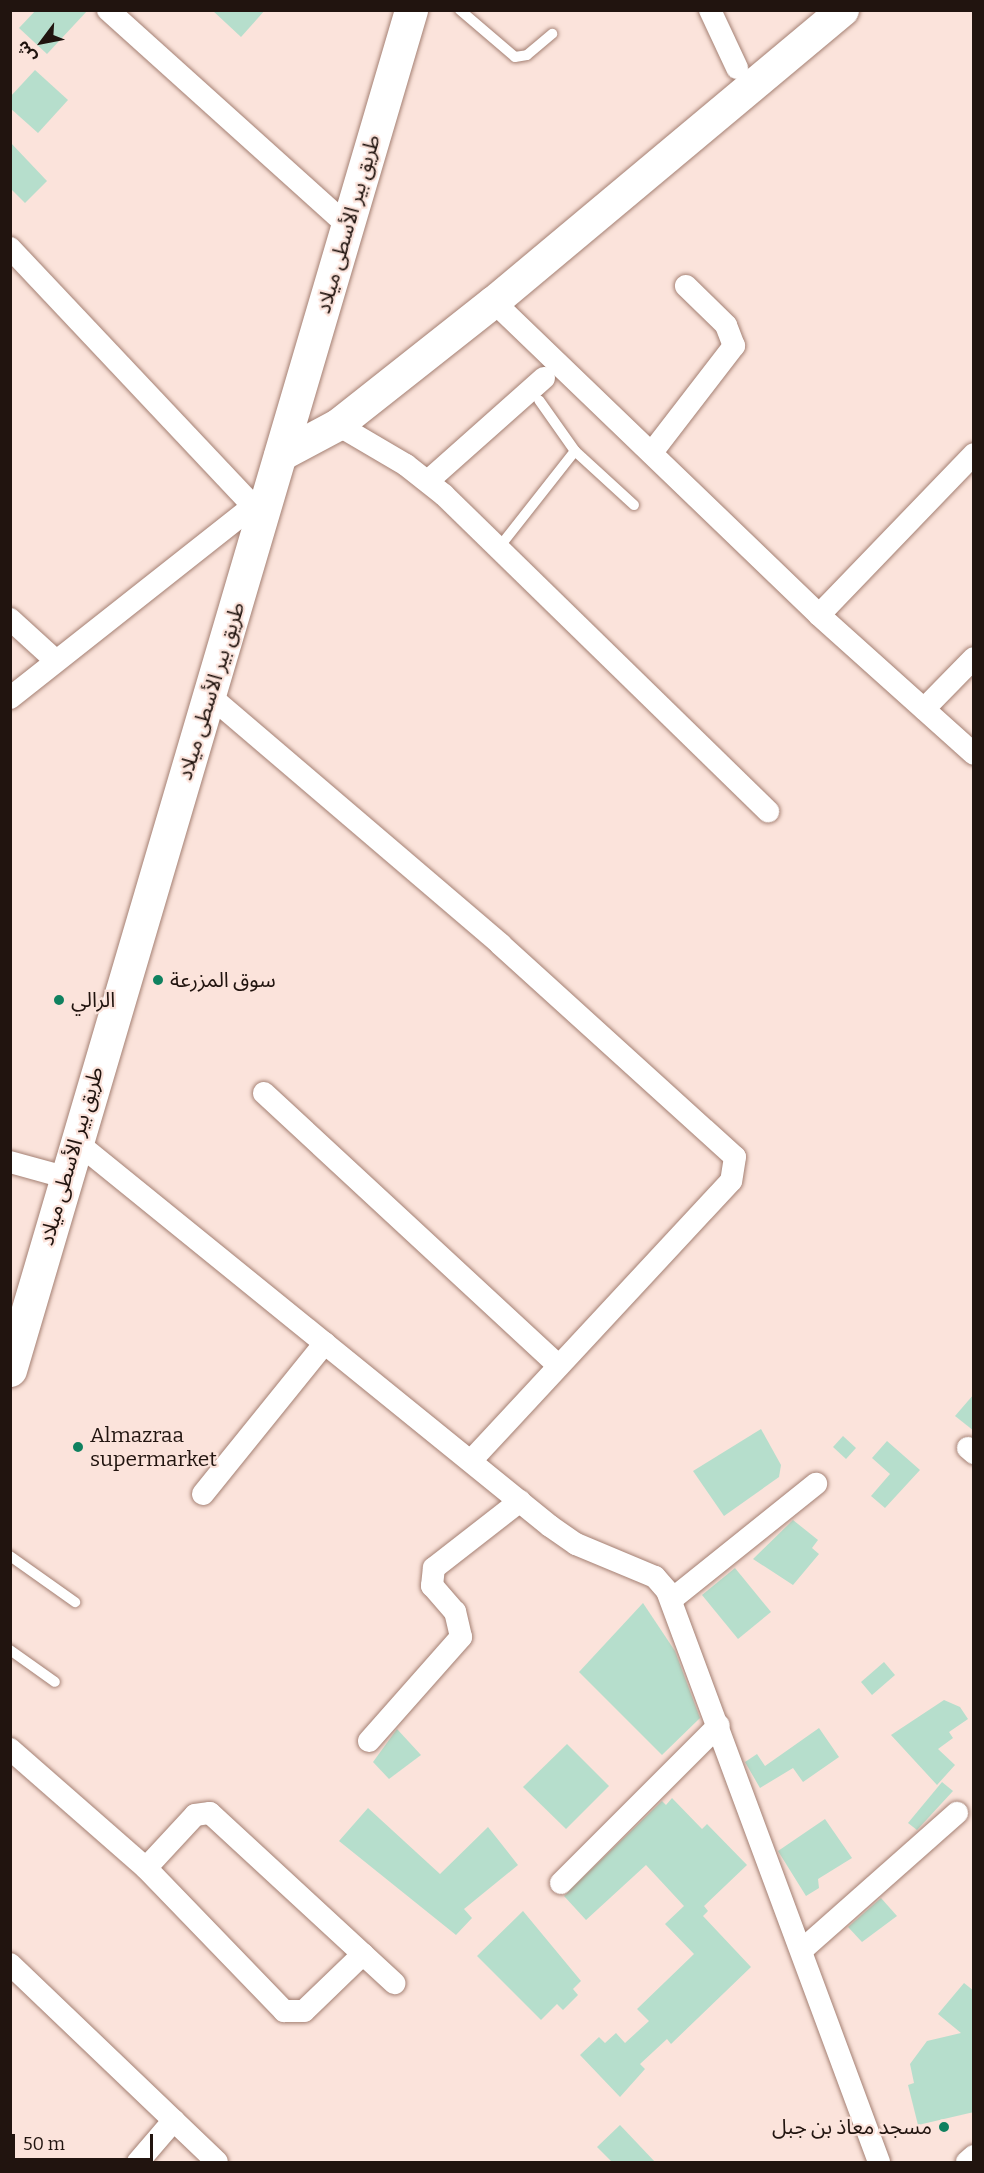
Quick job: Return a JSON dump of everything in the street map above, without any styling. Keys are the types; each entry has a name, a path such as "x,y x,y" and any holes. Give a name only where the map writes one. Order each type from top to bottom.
{"main road":[{"name":"طريق بير الأسطى ميلاد","path":"13,1352 74,1140 210,696 260,506 280,456 411,10"},
{"path":"280,456 338,425 494,302 843,10"}],"street":[{"path":"108,10 347,225"},
{"path":"710,10 737,68"},
{"path":"10,248 260,506 10,698"},
{"path":"653,451 734,346 726,325 686,286"},
{"path":"494,302 653,451 819,615 974,754"},
{"path":"428,481 542,389"},
{"path":"338,425 428,481 497,551 768,811"},
{"path":"819,615 974,454"},
{"path":"10,619 56,661"},
{"path":"924,709 974,658"},
{"path":"210,696 500,944 735,1157 731,1181 556,1363 472,1460"},
{"path":"264,1093 556,1363"},
{"path":"74,1140 472,1460 519,1501 576,1544 655,1577 671,1600 719,1725 879,2163"},
{"path":"10,1162 64,1177"},
{"path":"203,1494 325,1343"},
{"path":"671,1600 816,1484"},
{"path":"369,1742 461,1637 454,1612 432,1586 434,1568 519,1501"},
{"path":"561,1883 719,1725"},
{"path":"10,1749 146,1868 284,2011 304,2011 363,1954"},
{"path":"146,1868 195,1815 210,1813 394,1983"},
{"path":"802,1950 957,1813"},
{"path":"10,1964 217,2163"},
{"path":"138,2163 174,2120"},
{"path":"967,2163 974,2156"}],"lane":[{"path":"459,10 515,57 527,55 552,34"},
{"path":"542,389 575,451 634,505"},
{"path":"497,551 575,451"},
{"path":"10,1556 75,1602"},
{"path":"10,1650 55,1682"}],"building":[{"path":"36,10 88,10 47,54 19,28"},
{"path":"212,10 265,10 241,37"},
{"path":"35,70 68,100 38,133 10,108 10,97"},
{"path":"10,142 47,181 25,203 10,188"},
{"path":"974,1394 974,1431 955,1416"},
{"path":"761,1429 781,1465 779,1477 724,1516 693,1471"},
{"path":"843,1436 856,1448 846,1459 833,1447"},
{"path":"887,1441 920,1470 885,1508 871,1496 890,1474 872,1458"},
{"path":"793,1520 818,1540 812,1548 819,1554 793,1585 753,1559"},
{"path":"735,1568 771,1612 738,1639 702,1595"},
{"path":"643,1603 675,1651 700,1718 662,1755 579,1672"},
{"path":"884,1662 895,1675 872,1695 861,1682"},
{"path":"944,1700 960,1707 968,1719 949,1732 953,1738 938,1749 955,1765 937,1785 891,1735"},
{"path":"819,1728 839,1757 803,1782 793,1768 760,1788 745,1762 757,1754 765,1766"},
{"path":"397,1729 421,1755 389,1779 373,1762"},
{"path":"567,1744 609,1786 566,1829 523,1787"},
{"path":"942,1782 953,1791 917,1830 908,1823"},
{"path":"672,1798 702,1829 707,1824 747,1865 704,1906 708,1911 703,1916 751,1967 671,2044 667,2039 640,2064 645,2069 620,2097 580,2055 599,2037 605,2043 616,2033 625,2043 649,2021 637,2009 694,1954 665,1924 684,1906 646,1865 586,1920 564,1896 662,1801 666,1805"},
{"path":"368,1808 440,1874 488,1827 518,1865 464,1909 472,1918 456,1935 339,1841"},
{"path":"825,1819 852,1858 818,1879 819,1888 806,1896 778,1851"},
{"path":"881,1898 897,1916 862,1942 848,1927"},
{"path":"523,1911 581,1981 573,1989 578,1995 563,2010 557,2004 541,2020 477,1956"},
{"path":"964,1983 974,1991 974,2112 918,2125 908,2085 914,2083 910,2064 927,2041 961,2033 938,2014"},
{"path":"620,2125 656,2163 613,2163 597,2147"}],"place":[{"name":"سوق المزرعة","path":"158,980"},
{"name":"الرالي","path":"59,1000"},
{"name":"Almazraa supermarket","path":"78,1447"},
{"name":"مسجد معاذ بن جبل","path":"944,2127"}]}
